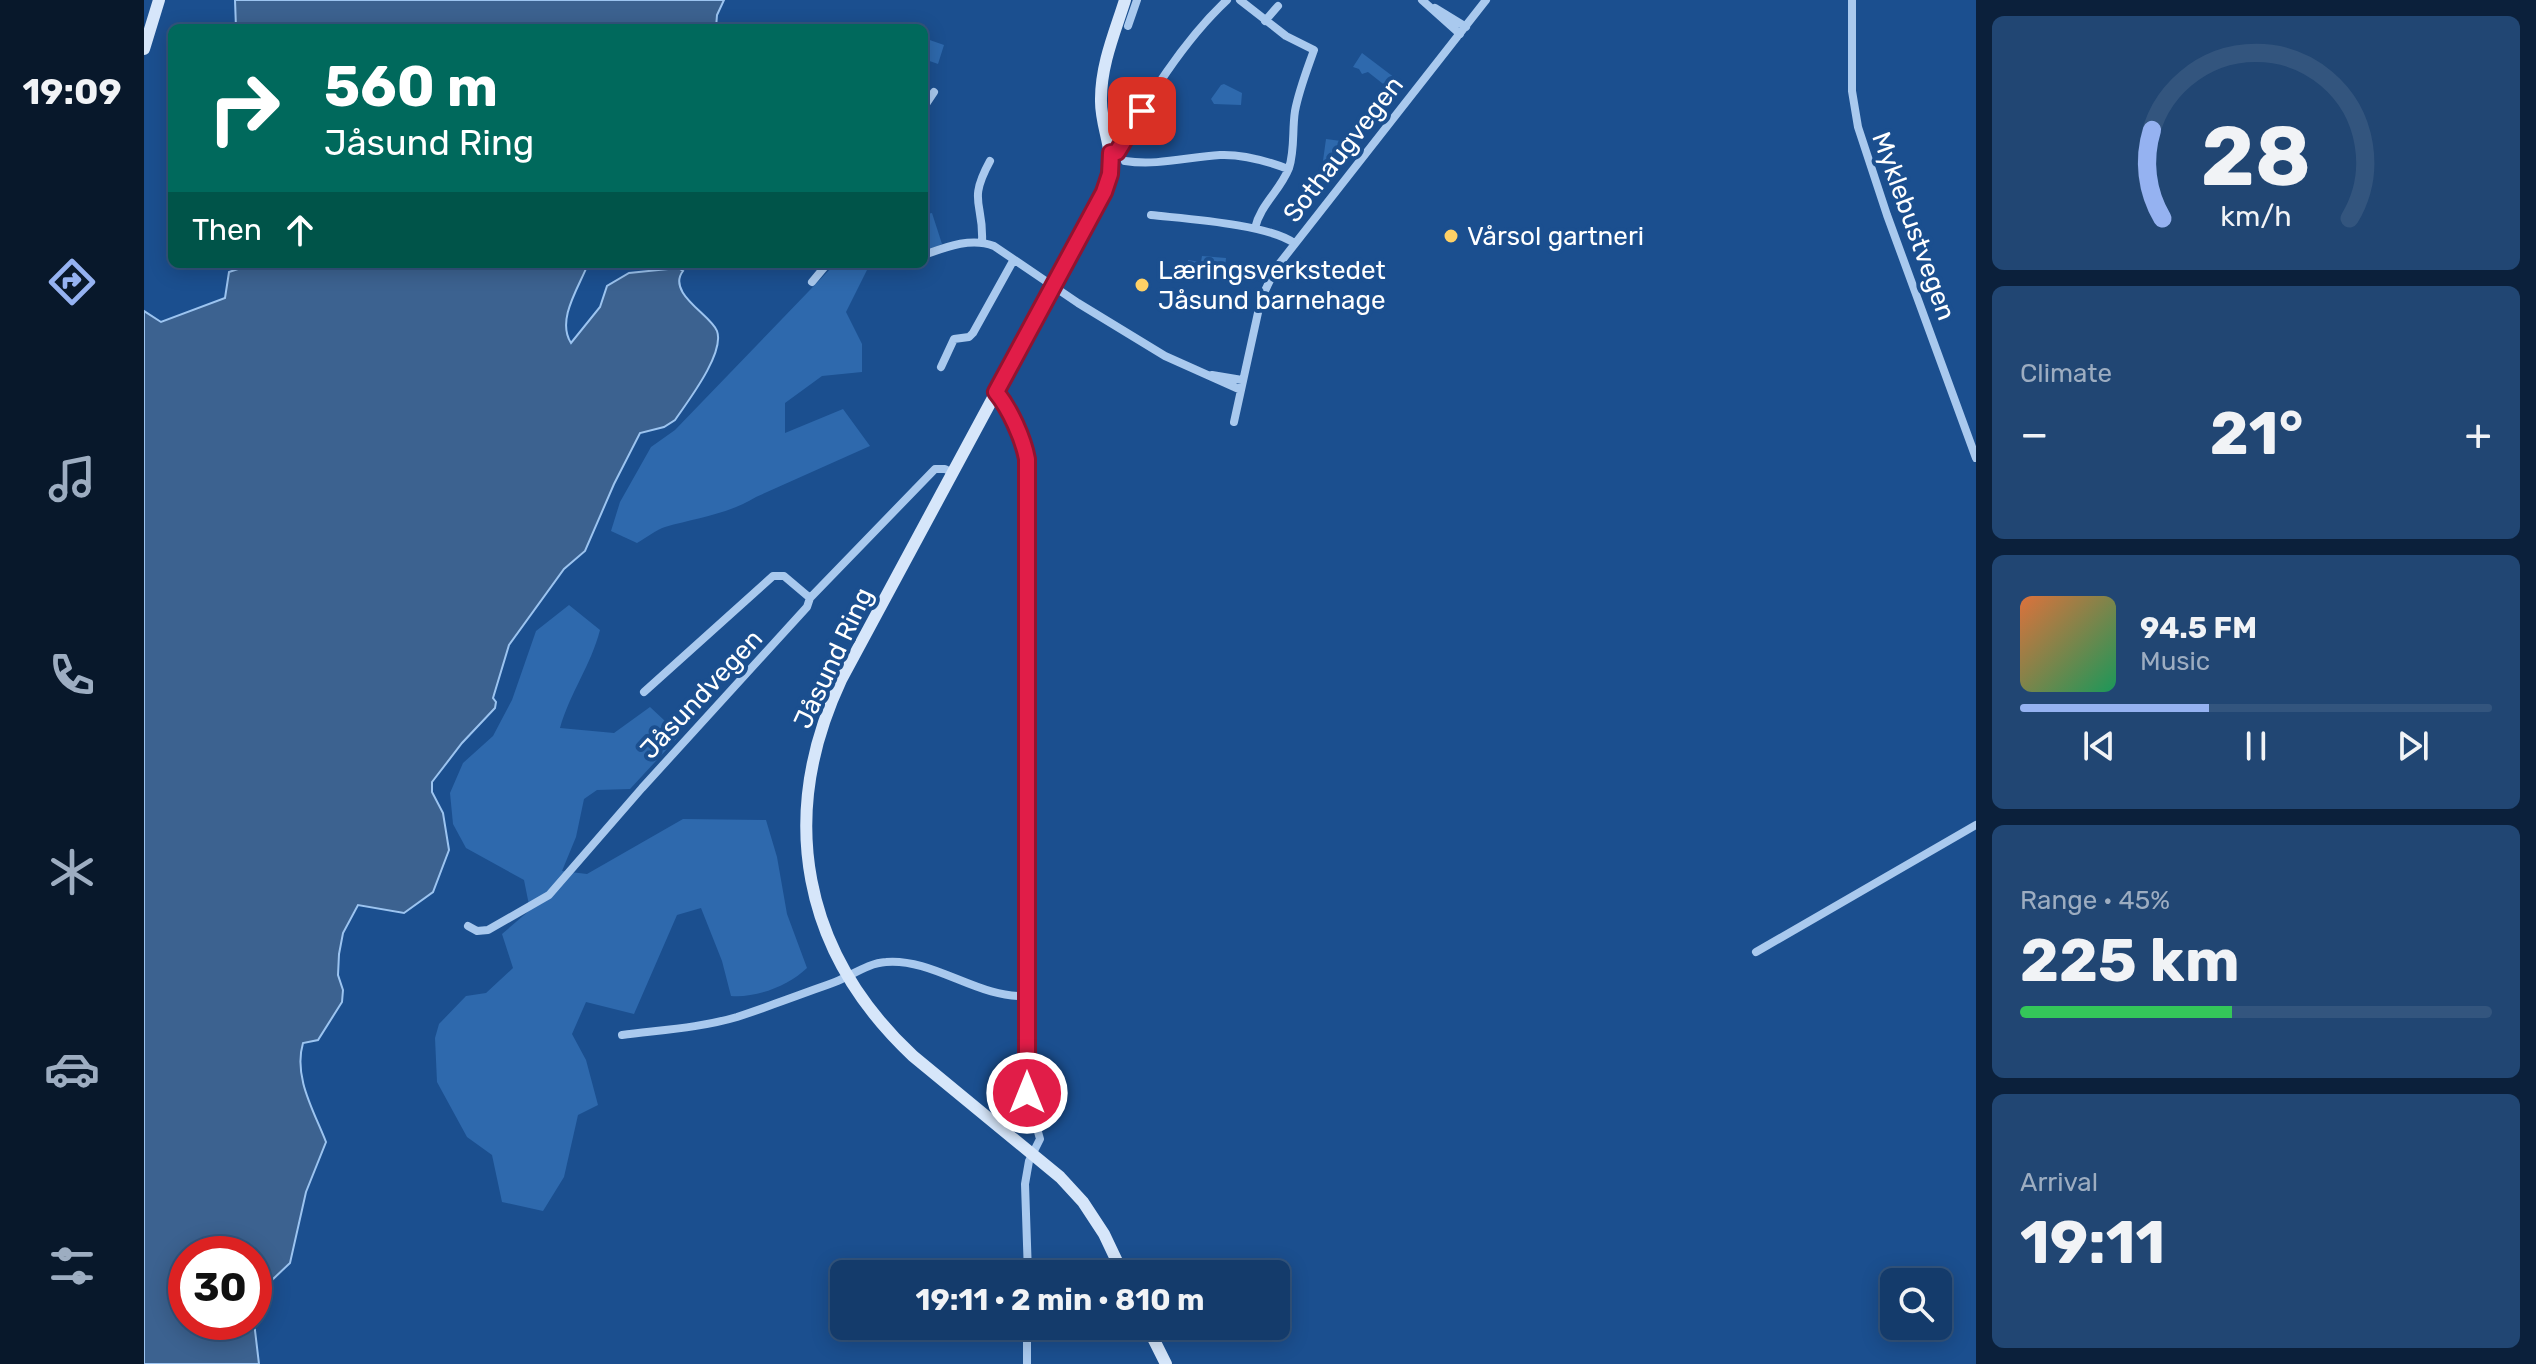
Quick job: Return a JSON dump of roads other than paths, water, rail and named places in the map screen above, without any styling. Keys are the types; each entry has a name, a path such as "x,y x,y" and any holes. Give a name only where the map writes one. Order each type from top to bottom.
{"main road":[{"path":"144,49 159,0"},
{"name":"Jåsund Ring","path":"1116,1260 1083,1202 1033,1153 891,1036 846,977 823,925 810,877 805,811 810,769 822,725 841,680 1107,186 1112,167 1102,113 1101,88 1104,67 1125,0"},
{"path":"1154,1340 1166,1364"}],"street":[{"path":"1128,26 1137,0"},
{"path":"1111,153 1117,152 1184,50 1227,0"},
{"path":"1240,0 1265,21 1314,50 1294,114 1294,142 1288,169 1258,214 1255,228"},
{"name":"Sothaugvegen","path":"1234,422 1261,299 1276,268 1486,0"},
{"name":"Myklebustvegen","path":"1852,0 1852,91 1858,127 1976,458"},
{"path":"1424,2 1463,31"},
{"path":"1265,21 1278,6"},
{"path":"928,101 934,92"},
{"path":"1125,161 1143,164 1229,155 1288,169"},
{"path":"982,242 983,227 976,194 990,161"},
{"path":"1151,215 1255,228 1275,232 1294,243"},
{"path":"928,254 946,247 982,242 994,246 1053,287 1165,356 1203,374 1242,385"},
{"path":"941,367 954,339 969,337 973,333 1013,261"},
{"path":"812,282 824,268"},
{"path":"996,392 1008,412 1027,459 1027,1093 1040,1139 1025,1184 1028,1260"},
{"name":"Jåsundvegen","path":"468,926 477,931 488,930 549,895 807,607 810,598 935,469 953,473"},
{"path":"644,692 773,576 784,576 810,598"},
{"path":"1756,952 1976,825"},
{"path":"622,1035 709,1024 737,1017 880,962 896,961 1010,997 1027,996"},
{"path":"1027,1340 1027,1364"}],"place":[{"name":"Vårsol gartneri","path":"1451,236"},
{"name":"Læringsverkstedet Jåsund barnehage","path":"1142,285"}]}
